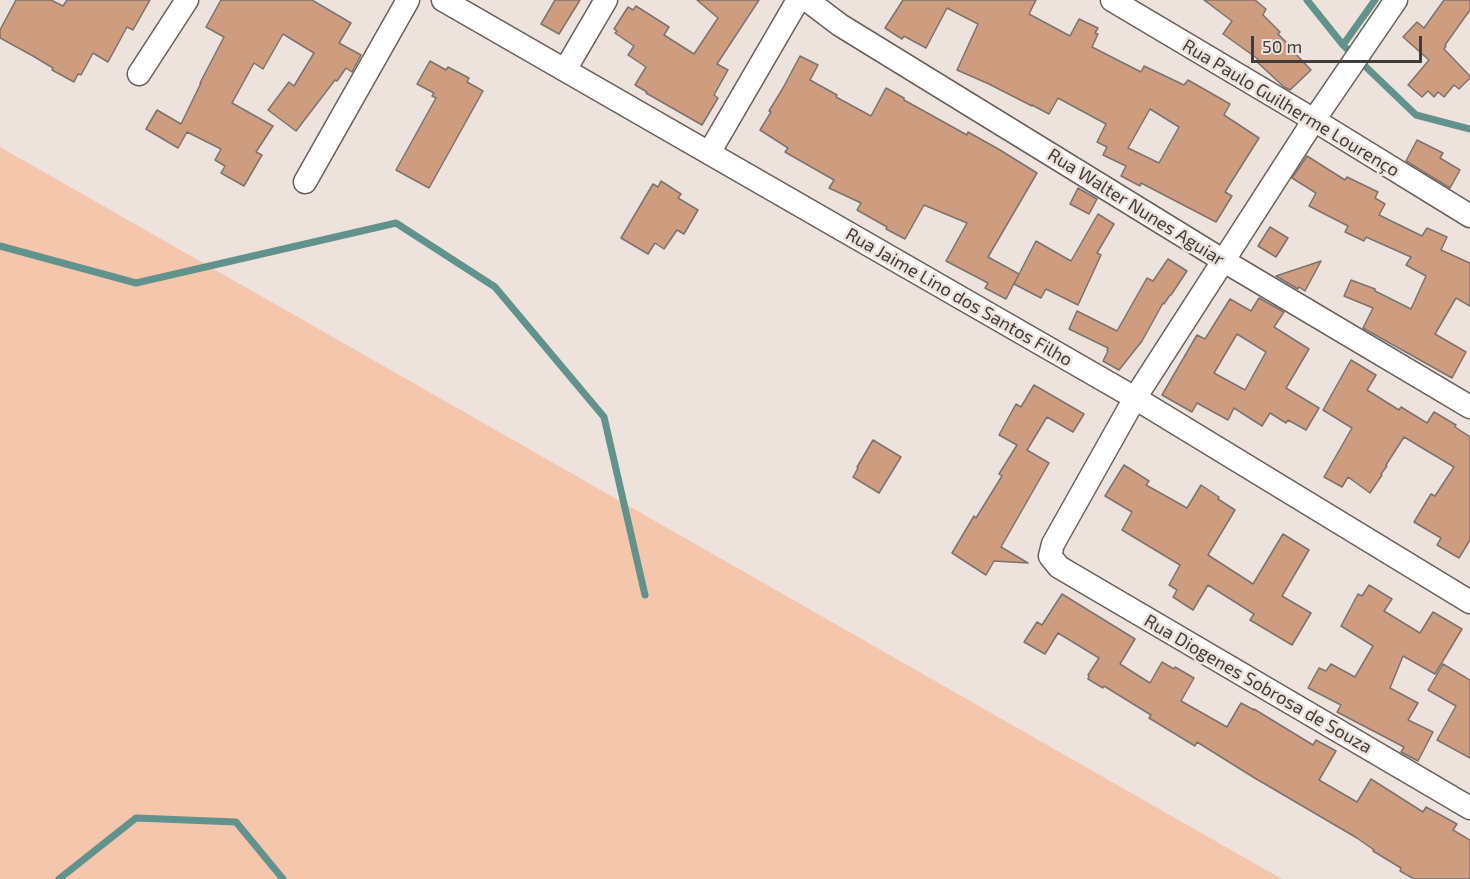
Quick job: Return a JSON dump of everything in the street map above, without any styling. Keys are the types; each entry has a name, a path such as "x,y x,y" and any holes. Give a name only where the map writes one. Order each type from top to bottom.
{"street":[{"path":"139,74 187,0"},
{"path":"305,182 408,0"},
{"name":"Rua Jaime Lino dos Santos Filho","path":"443,0 1135,398 1470,602"},
{"path":"565,70 606,0"},
{"path":"709,153 798,0"},
{"name":"Rua Walter Nunes Aguiar","path":"807,0 850,31 1224,261 1470,407"},
{"name":"Rua Paulo Guilherme Lourenço","path":"1112,0 1470,216"},
{"path":"1135,398 1314,120 1396,0"},
{"name":"Rua Diogenes Sobrosa de Souza","path":"1135,398 1053,544 1050,556 1059,567 1467,799"}],"shaded area":[{"path":"0,147 1282,879 0,879"}],"building":[{"path":"16,0 51,0 63,6 67,0 150,0 133,30 127,27 108,62 93,53 81,75 78,74 74,82 0,38 0,30"},
{"path":"221,0 312,0 351,23 339,43 361,55 352,72 346,68 296,131 268,110 289,82 294,86 314,53 283,34 263,69 254,63 232,103 273,126 256,152 262,155 244,186 221,173 225,166 215,160 221,149 187,132 178,148 146,129 157,110 181,124 224,37 206,27"},
{"path":"555,0 580,0 559,34 541,24"},
{"path":"697,0 759,0 717,64 728,70 714,95 718,98 702,125 635,85 646,67 628,55 634,46 615,33 617,31 614,29 628,7 633,10 636,6 669,27 664,35 694,54 718,18"},
{"path":"903,0 1036,0 1029,14 1070,36 1079,19 1098,28 1095,33 1098,34 1092,47 1141,72 1144,66 1184,85 1188,80 1230,104 1224,115 1259,138 1225,192 1232,196 1216,222 1141,183 1140,186 1121,176 1126,166 1103,155 1107,147 1097,142 1106,124 1058,98 1049,114 957,70 978,24 947,8 926,48 904,36 902,39 885,28","holes":["1150,109 1179,127 1159,163 1128,148"]},
{"path":"1204,0 1255,0 1266,9 1263,15 1280,32 1278,34 1311,70 1290,90 1284,87 1256,61 1258,59 1223,34 1232,21"},
{"path":"1444,0 1470,0 1470,10 1444,49 1470,78 1459,89 1454,85 1444,97 1438,92 1434,97 1428,91 1422,97 1408,85 1429,60 1403,37 1417,22 1424,28"},
{"path":"800,56 818,65 810,80 871,116 886,88 967,135 968,132 1000,150 1037,173 988,257 1019,274 1006,299 985,288 988,283 946,261 967,223 924,205 905,239 857,210 861,203 829,188 834,180 785,152 788,148 760,130"},
{"path":"430,61 446,70 448,67 469,78 467,82 483,91 429,188 396,170 436,98 432,96 434,93 417,84"},
{"path":"1417,140 1443,153 1440,158 1460,170 1450,188 1406,161"},
{"path":"1307,156 1345,180 1347,177 1378,192 1375,198 1385,204 1379,215 1422,236 1427,228 1447,237 1441,250 1470,263 1470,306 1456,298 1435,334 1466,352 1452,378 1363,328 1373,308 1344,296 1351,280 1375,289 1411,309 1426,276 1406,265 1411,257 1366,237 1364,241 1345,232 1348,226 1309,206 1316,193 1292,178"},
{"path":"661,181 681,194 678,198 698,210 684,234 677,230 664,249 655,243 648,254 621,238 653,184 658,187"},
{"path":"1078,188 1097,199 1089,214 1070,204"},
{"path":"1098,214 1114,224 1097,253 1101,255 1078,305 1046,289 1041,298 1014,284 1036,241 1071,261"},
{"path":"1270,227 1288,238 1276,257 1258,246"},
{"path":"1168,259 1187,271 1163,303 1142,341 1119,370 1103,361 1108,348 1069,329 1077,311 1117,331 1147,278 1153,281"},
{"path":"1321,261 1305,291 1276,276"},
{"path":"1259,298 1284,312 1274,327 1309,349 1286,388 1319,408 1306,430 1288,420 1286,423 1270,413 1262,426 1234,408 1228,420 1197,403 1192,412 1162,395 1197,335 1205,339 1230,299 1251,311","holes":["1237,334 1266,352 1245,390 1214,373"]},
{"path":"1351,360 1376,375 1367,390 1399,410 1401,407 1427,423 1434,412 1456,425 1455,427 1470,437 1470,540 1459,558 1437,545 1441,538 1414,522 1431,494 1435,496 1454,467 1404,437 1370,493 1348,477 1342,487 1324,477 1352,428 1323,410"},
{"path":"1034,385 1084,414 1073,432 1047,417 1027,450 1049,463 1001,547 1028,563 994,561 986,575 952,553 1002,476 999,474 1017,445 999,435 1016,404 1021,407"},
{"path":"873,440 901,457 879,493 853,477"},
{"path":"1124,465 1149,481 1146,485 1187,508 1201,485 1235,510 1208,555 1253,584 1283,534 1309,550 1282,596 1311,613 1292,645 1250,620 1254,614 1208,585 1193,610 1173,597 1177,590 1169,585 1180,565 1122,530 1132,512 1105,496"},
{"path":"1369,585 1392,599 1384,611 1420,633 1433,612 1462,629 1435,674 1403,656 1390,688 1418,703 1408,720 1433,732 1418,761 1401,752 1404,747 1337,712 1341,705 1308,688 1319,668 1326,671 1331,664 1355,677 1373,646 1341,626 1358,594 1362,596"},
{"path":"1062,594 1135,639 1120,664 1150,683 1162,662 1174,669 1175,667 1194,678 1181,701 1227,727 1241,703 1313,745 1316,740 1336,751 1319,780 1357,802 1371,779 1423,812 1426,807 1457,824 1453,830 1470,840 1470,879 1414,879 1357,838 1197,742 1195,746 1149,718 1151,715 1104,686 1103,688 1088,679 1088,675 1099,658 1058,633 1045,654 1024,642 1037,622 1042,625"},
{"path":"1443,664 1470,680 1470,758 1437,740 1456,706 1428,690"}],"waterway":[{"path":"1307,0 1343,45 1416,115 1470,129"},
{"path":"1343,45 1375,0"},
{"path":"0,246 136,283 396,223 495,287 604,417 645,595"},
{"path":"59,879 136,818 236,822 283,879"}]}
